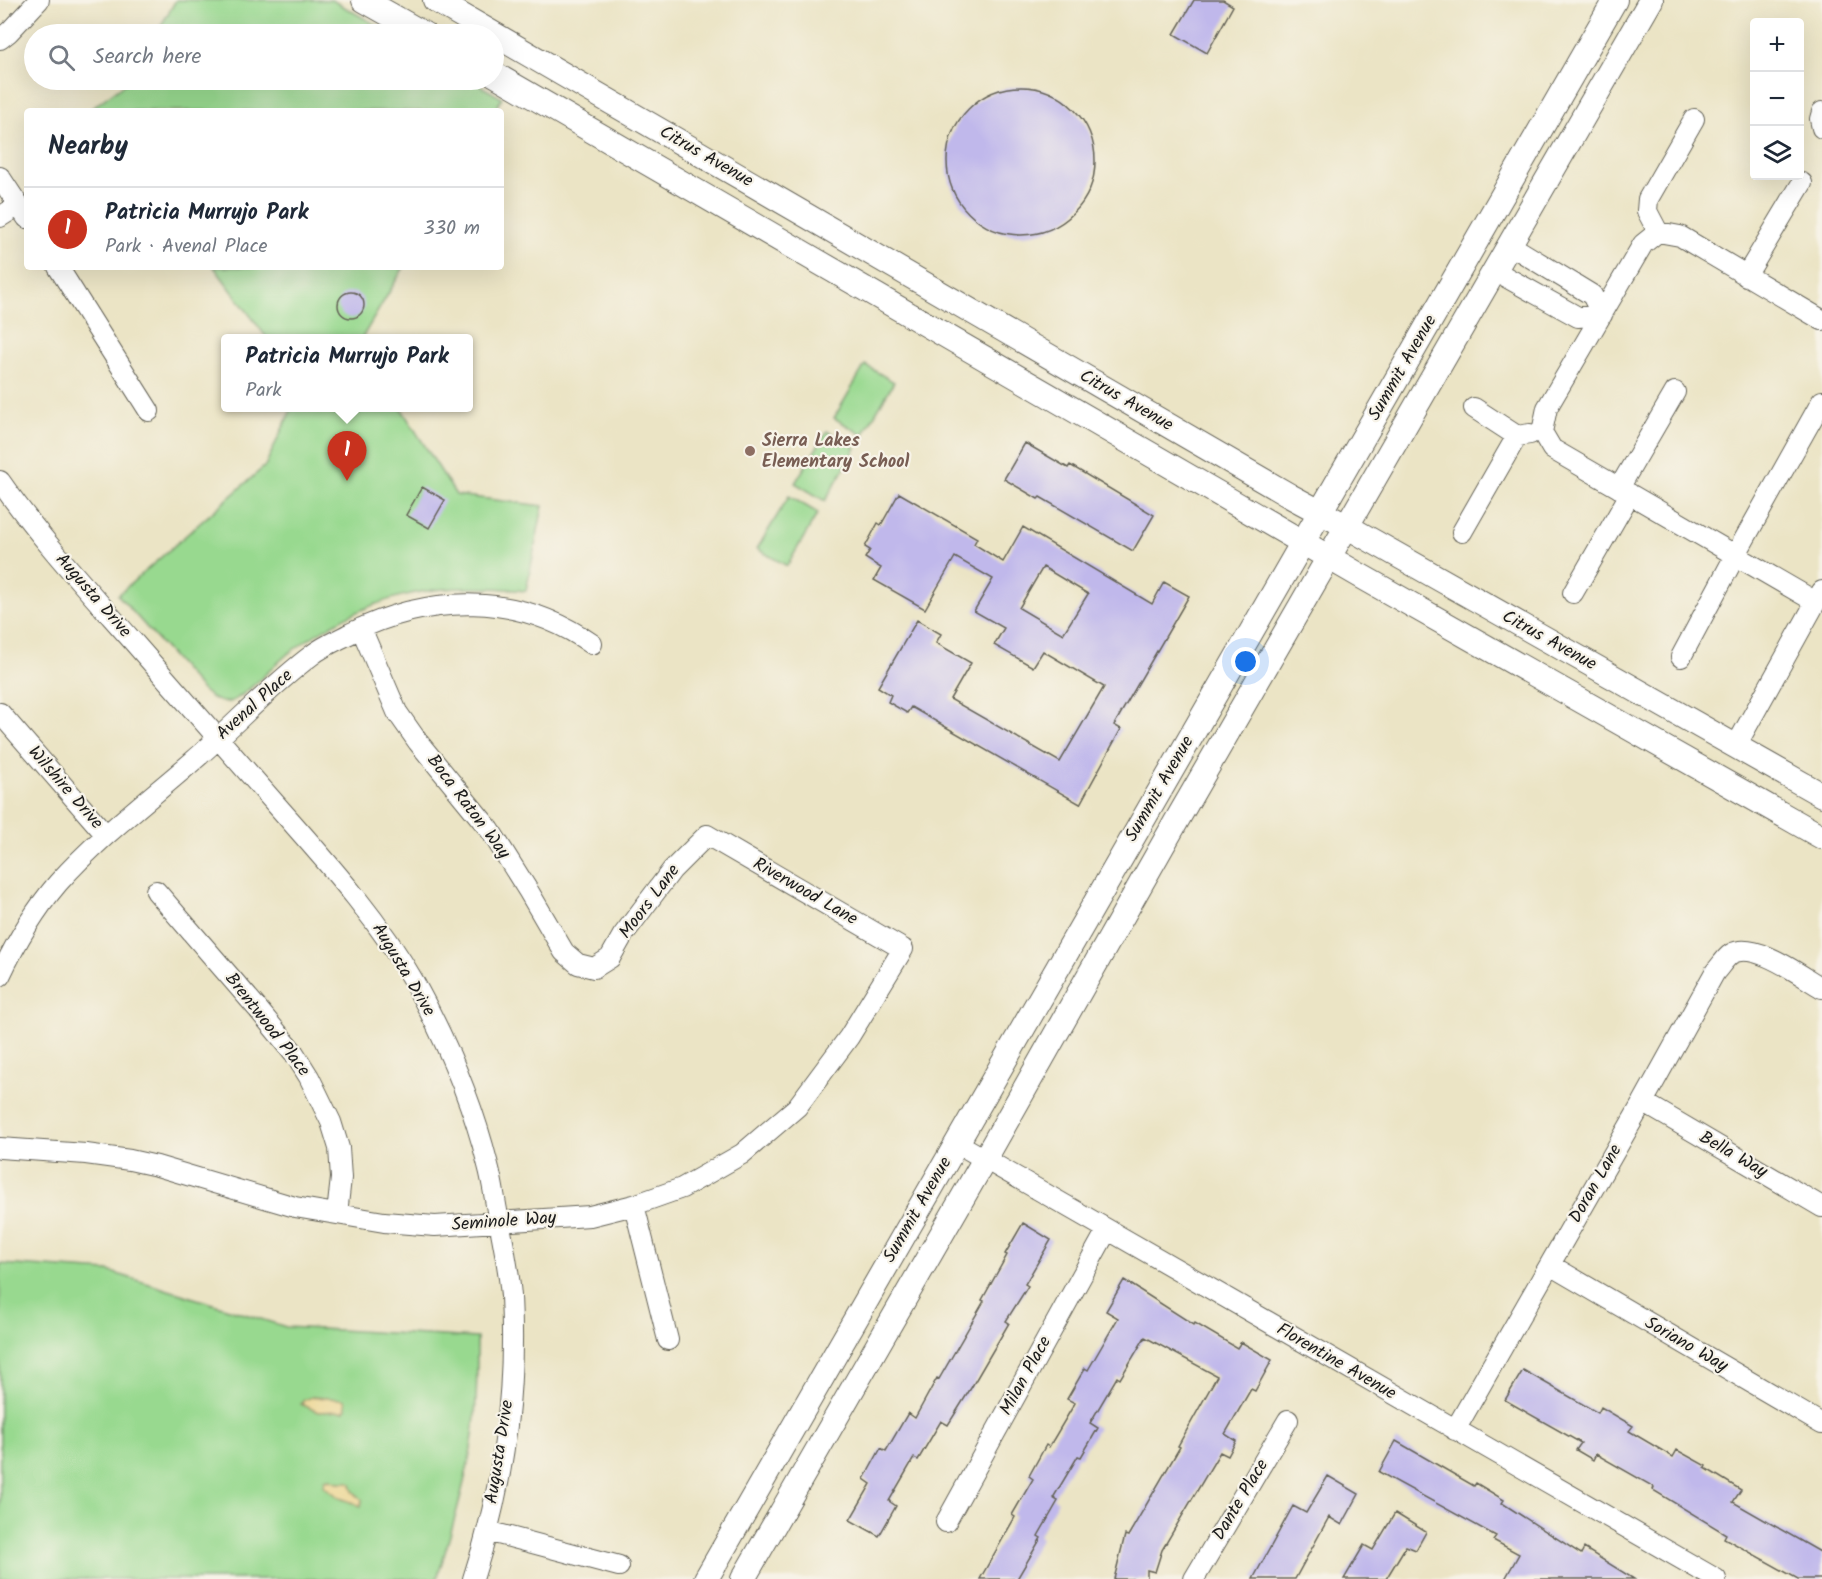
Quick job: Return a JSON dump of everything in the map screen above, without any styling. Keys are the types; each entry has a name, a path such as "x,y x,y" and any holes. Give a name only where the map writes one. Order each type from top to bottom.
{"main road":[{"path":"364,0 406,24"},
{"name":"Citrus Avenue","path":"435,0 476,24"},
{"name":"Summit Avenue","path":"706,1579 1615,0"},
{"name":"Summit Avenue","path":"743,1579 1346,526 1651,0"},
{"name":"Citrus Avenue","path":"504,40 1276,488 1822,795"},
{"name":"Citrus Avenue","path":"504,80 1329,556 1822,837"}],"street":[{"path":"0,39 9,33 39,0"},
{"path":"1822,112 1820,119 1822,128"},
{"path":"1695,118 1648,199 1647,211 1658,232 1680,237 1822,320"},
{"path":"0,177 23,212 0,217"},
{"path":"1746,276 1802,183"},
{"path":"1658,232 1643,244 1546,408 1542,432 1552,449 1735,556 1819,597 1736,746"},
{"path":"1510,245 1592,295 1602,315"},
{"path":"60,270 149,411"},
{"path":"1495,271 1578,317 1602,315"},
{"path":"1555,304 1569,280"},
{"path":"1573,593 1675,392"},
{"path":"1681,657 1822,401"},
{"path":"1474,408 1517,436 1542,432"},
{"path":"1462,532 1517,436"},
{"name":"Augusta Drive","path":"0,482 26,518 73,574 335,872 377,926 412,979 443,1038 464,1089 489,1166 511,1294 512,1360 508,1419 500,1476 473,1579"},
{"name":"Avenal Place","path":"0,975 29,924 57,885 106,835 314,654 361,628 421,608 491,604 525,611 552,620 592,644"},
{"name":"Boca Raton Way","path":"361,628 397,712 418,742 490,830 564,952 578,964 594,968"},
{"name":"Wilshire Drive","path":"0,713 106,835"},
{"name":"Moors Lane","path":"594,968 610,958 623,935 672,870 707,835"},
{"name":"Riverwood Lane","path":"707,835 903,949"},
{"name":"Brentwood Place","path":"156,891 257,1008 294,1053 309,1077 331,1122 339,1148 341,1178 337,1214"},
{"name":"Seminole Way","path":"0,1148 86,1154 130,1160 295,1207 384,1222 435,1226 590,1216 682,1188 742,1154 797,1107 849,1037 903,949"},
{"name":"Doran Lane","path":"1455,1430 1715,972 1731,954 1747,949 1763,953 1822,988"},
{"name":"Bella Way","path":"1643,1102 1822,1207"},
{"name":"Florentine Avenue","path":"957,1143 1711,1578"},
{"path":"634,1204 668,1340"},
{"name":"Milan Place","path":"946,1522 1107,1230"},
{"name":"Soriano Way","path":"1550,1265 1822,1424"},
{"name":"Dante Place","path":"1194,1579 1288,1420"},
{"path":"487,1531 619,1566"}],"green space":[{"path":"176,0 332,0 374,24 162,24"},
{"path":"116,90 488,90 502,98 496,108 92,108"},
{"path":"216,270 402,270 364,334 264,334"},
{"path":"865,365 894,382 863,435 834,418"},
{"path":"290,412 404,412 456,495 543,506 526,591 492,588 430,590 373,605 318,633 289,653 235,699 221,702 213,699 201,689 118,595 265,466"},
{"path":"827,431 856,448 825,501 795,483"},
{"path":"789,496 818,513 787,566 757,549"},
{"path":"0,1264 108,1271 286,1327 477,1338 476,1408 471,1449 437,1579 0,1579"}],"sand":[{"path":"312,1397 345,1400 346,1408 344,1411 318,1412 301,1404"},
{"path":"325,1480 349,1482 353,1491 362,1500 361,1506 340,1498 324,1486"}],"building":[{"path":"1194,0 1223,0 1233,6 1207,53 1174,34"},
{"path":"1021,87 1049,93 1073,109 1089,133 1095,161 1089,189 1073,213 1049,229 1021,235 993,229 969,213 953,189 947,161 953,133 969,109 993,93"},
{"path":"351,292 360,296 364,305 360,314 351,318 342,314 338,305 342,296"},
{"path":"1025,443 1068,468 1070,465 1154,515 1133,551 1040,497 1038,499 1004,479"},
{"path":"422,487 445,500 429,528 406,515"},
{"path":"899,493 977,538 974,544 1003,562 1023,527 1152,604 1164,582 1189,596 1114,725 1121,729 1080,804 911,707 907,713 888,702 891,695 878,687 917,620 941,634 936,643 971,663 950,699 1060,762 1104,687 1043,651 1033,667 994,645 1004,628 974,611 993,579 955,557 925,609 874,580 881,568 865,558 870,550 865,547 878,523 881,525","holes":["1043,567 1088,594 1063,634 1019,608"]},
{"path":"1023,1223 1051,1240 1025,1284 1028,1286 1006,1321 1009,1323 971,1388 948,1425 941,1421 918,1460 914,1458 889,1501 896,1506 879,1536 850,1520 871,1484 864,1479 881,1448 886,1451 908,1413 915,1418 984,1301 982,1300"},
{"path":"1124,1280 1194,1325 1195,1323 1237,1348 1241,1342 1272,1360 1255,1391 1251,1389 1225,1434 1236,1441 1228,1456 1220,1452 1162,1550 1155,1572 1147,1570 1147,1579 1114,1579 1125,1535 1128,1536 1180,1447 1178,1446 1217,1376 1145,1337 1120,1379 1117,1377 1090,1423 1098,1428 1053,1498 1058,1501 1038,1536 1041,1538 1017,1579 980,1579 1015,1517 1012,1515 1033,1479 1029,1476 1046,1445 1049,1447 1075,1403 1067,1399 1085,1368 1088,1370 1118,1318 1106,1311"},
{"path":"1523,1370 1598,1413 1601,1407 1633,1426 1629,1431 1673,1457 1677,1450 1706,1466 1705,1468 1741,1490 1733,1502 1822,1553 1822,1579 1798,1579 1724,1538 1726,1534 1653,1490 1654,1487 1596,1454 1593,1460 1576,1450 1581,1443 1505,1400"},
{"path":"1396,1441 1474,1486 1476,1483 1504,1500 1502,1503 1581,1554 1584,1548 1634,1579 1505,1579 1519,1554 1493,1540 1496,1536 1379,1472"},
{"path":"1328,1476 1359,1494 1342,1525 1329,1517 1295,1579 1253,1579 1293,1506 1306,1513"},
{"path":"1395,1513 1426,1532 1416,1550 1406,1546 1386,1579 1344,1579 1364,1545 1373,1550"}],"place":[{"name":"Sierra Lakes Elementary School","path":"750,451"},
{"name":"Patricia Murrujo Park","path":"347,481"}]}
